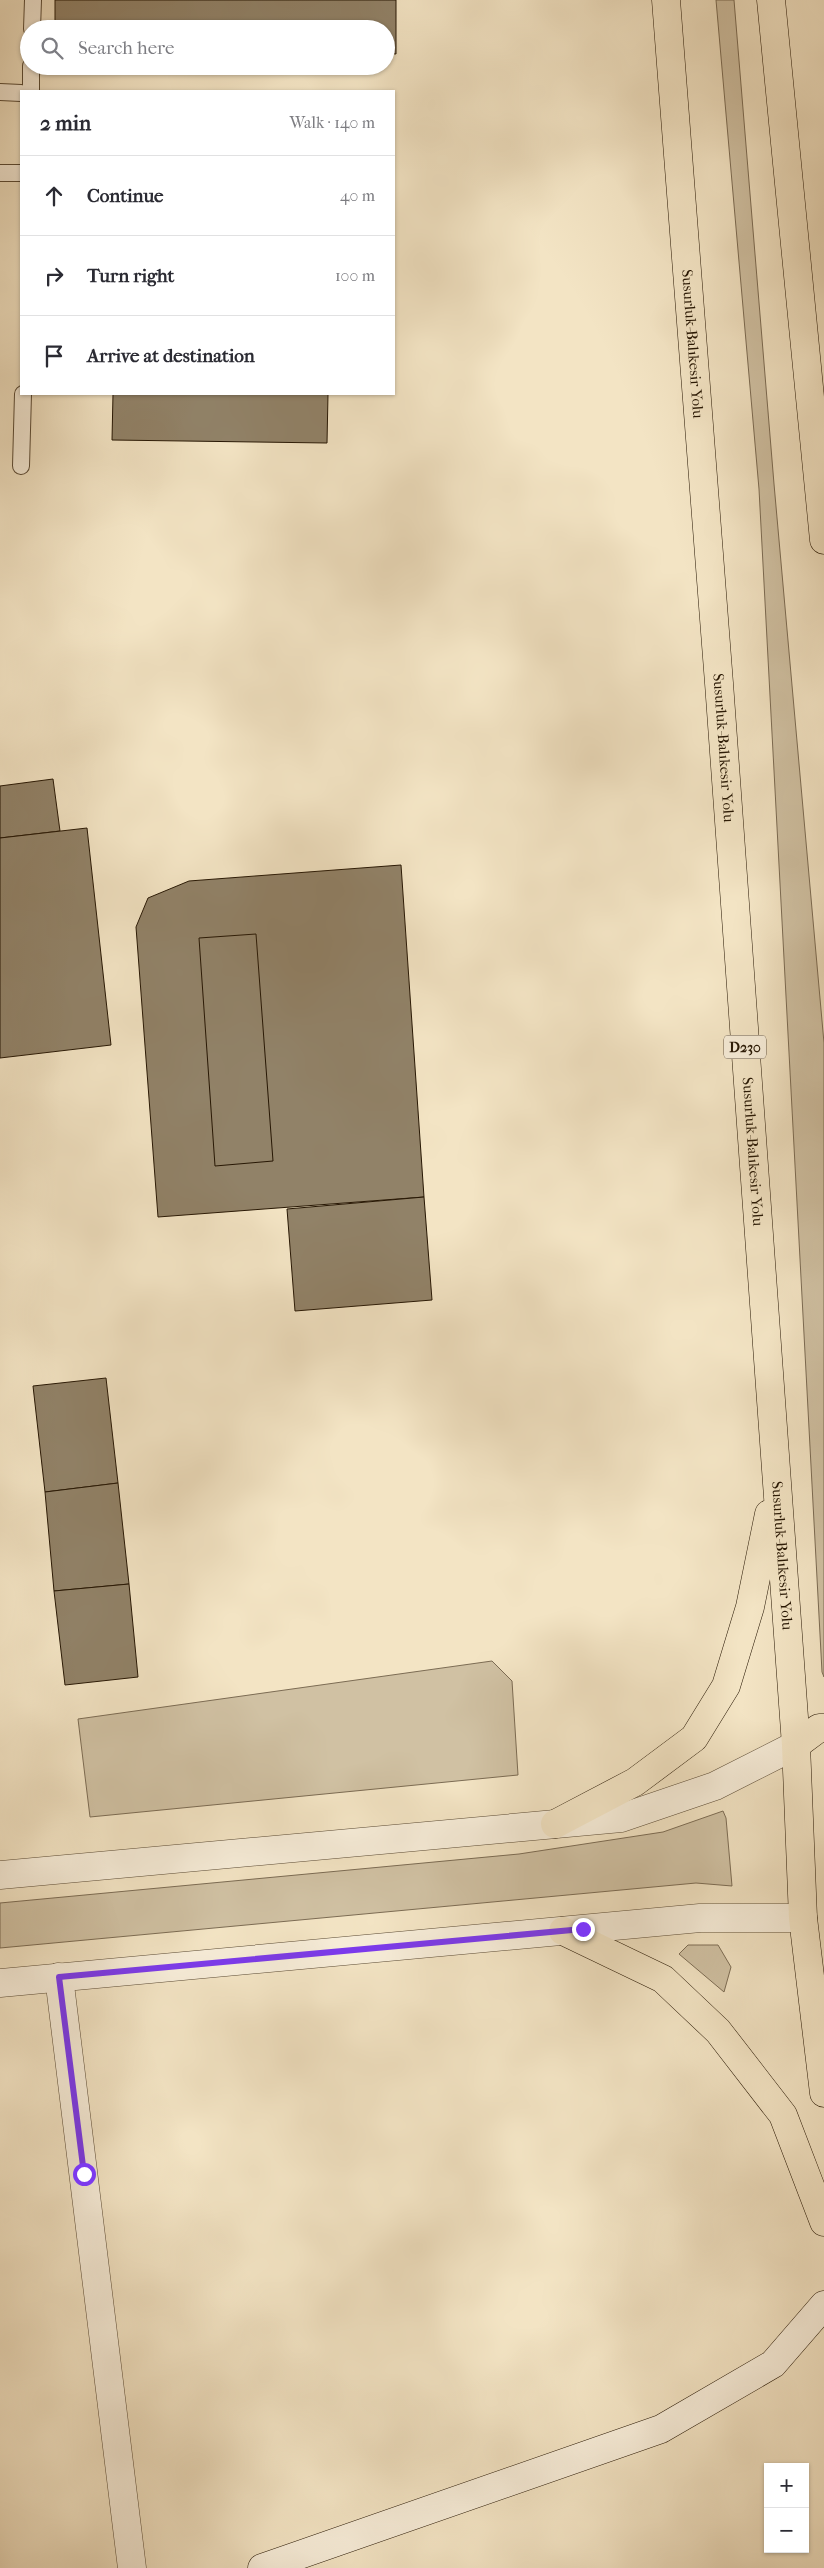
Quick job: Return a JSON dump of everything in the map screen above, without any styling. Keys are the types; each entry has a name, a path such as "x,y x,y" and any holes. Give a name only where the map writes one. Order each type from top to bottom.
{"highway":[{"name":"Susurluk-Balıkesir Yolu","path":"666,0 720,702 796,1745 814,1919 824,2093"},
{"path":"771,0 824,540"},
{"path":"555,1824 635,1782 694,1738 726,1686 750,1607 776,1480"},
{"path":"796,1745 819,1728 824,1728"},
{"path":"564,1931 663,1979 718,2031 783,2115 824,2222"}],"street":[{"path":"0,1875 621,1818 715,1786 796,1745"},
{"path":"0,1983 700,1918 814,1919"},
{"path":"59,1977 132,2568"},
{"path":"262,2568 661,2429 773,2364 824,2305"}],"lane":[{"path":"32,20 33,0"},
{"path":"31,75 31,90"},
{"path":"0,92 20,93"},
{"path":"0,173 20,173"},
{"path":"21,466 23,395"}],"shaded area":[{"path":"716,0 734,0 774,484 824,1043 824,1677 822,1672 759,489"},
{"path":"492,1661 512,1681 518,1775 90,1817 78,1719"},
{"path":"723,1811 726,1818 732,1886 696,1883 0,1948 0,1903 519,1854 663,1832"},
{"path":"688,1945 718,1945 731,1967 724,1992 679,1954"}],"building":[{"path":"55,0 396,0 396,54 395,20 55,20"},
{"path":"113,395 328,395 327,443 112,440"},
{"path":"53,779 60,831 0,838 0,786"},
{"path":"87,828 111,1045 0,1058 0,838"},
{"path":"401,865 424,1197 158,1217 136,927 148,898 189,881"},
{"path":"256,934 273,1161 215,1166 199,938"},
{"path":"424,1197 432,1300 295,1311 287,1209"},
{"path":"106,1378 118,1483 45,1492 33,1386"},
{"path":"118,1483 129,1584 54,1591 45,1492"},
{"path":"129,1584 138,1677 65,1685 54,1591"}],"route":[{"path":"84,2174 59,1977 583,1929"}]}
